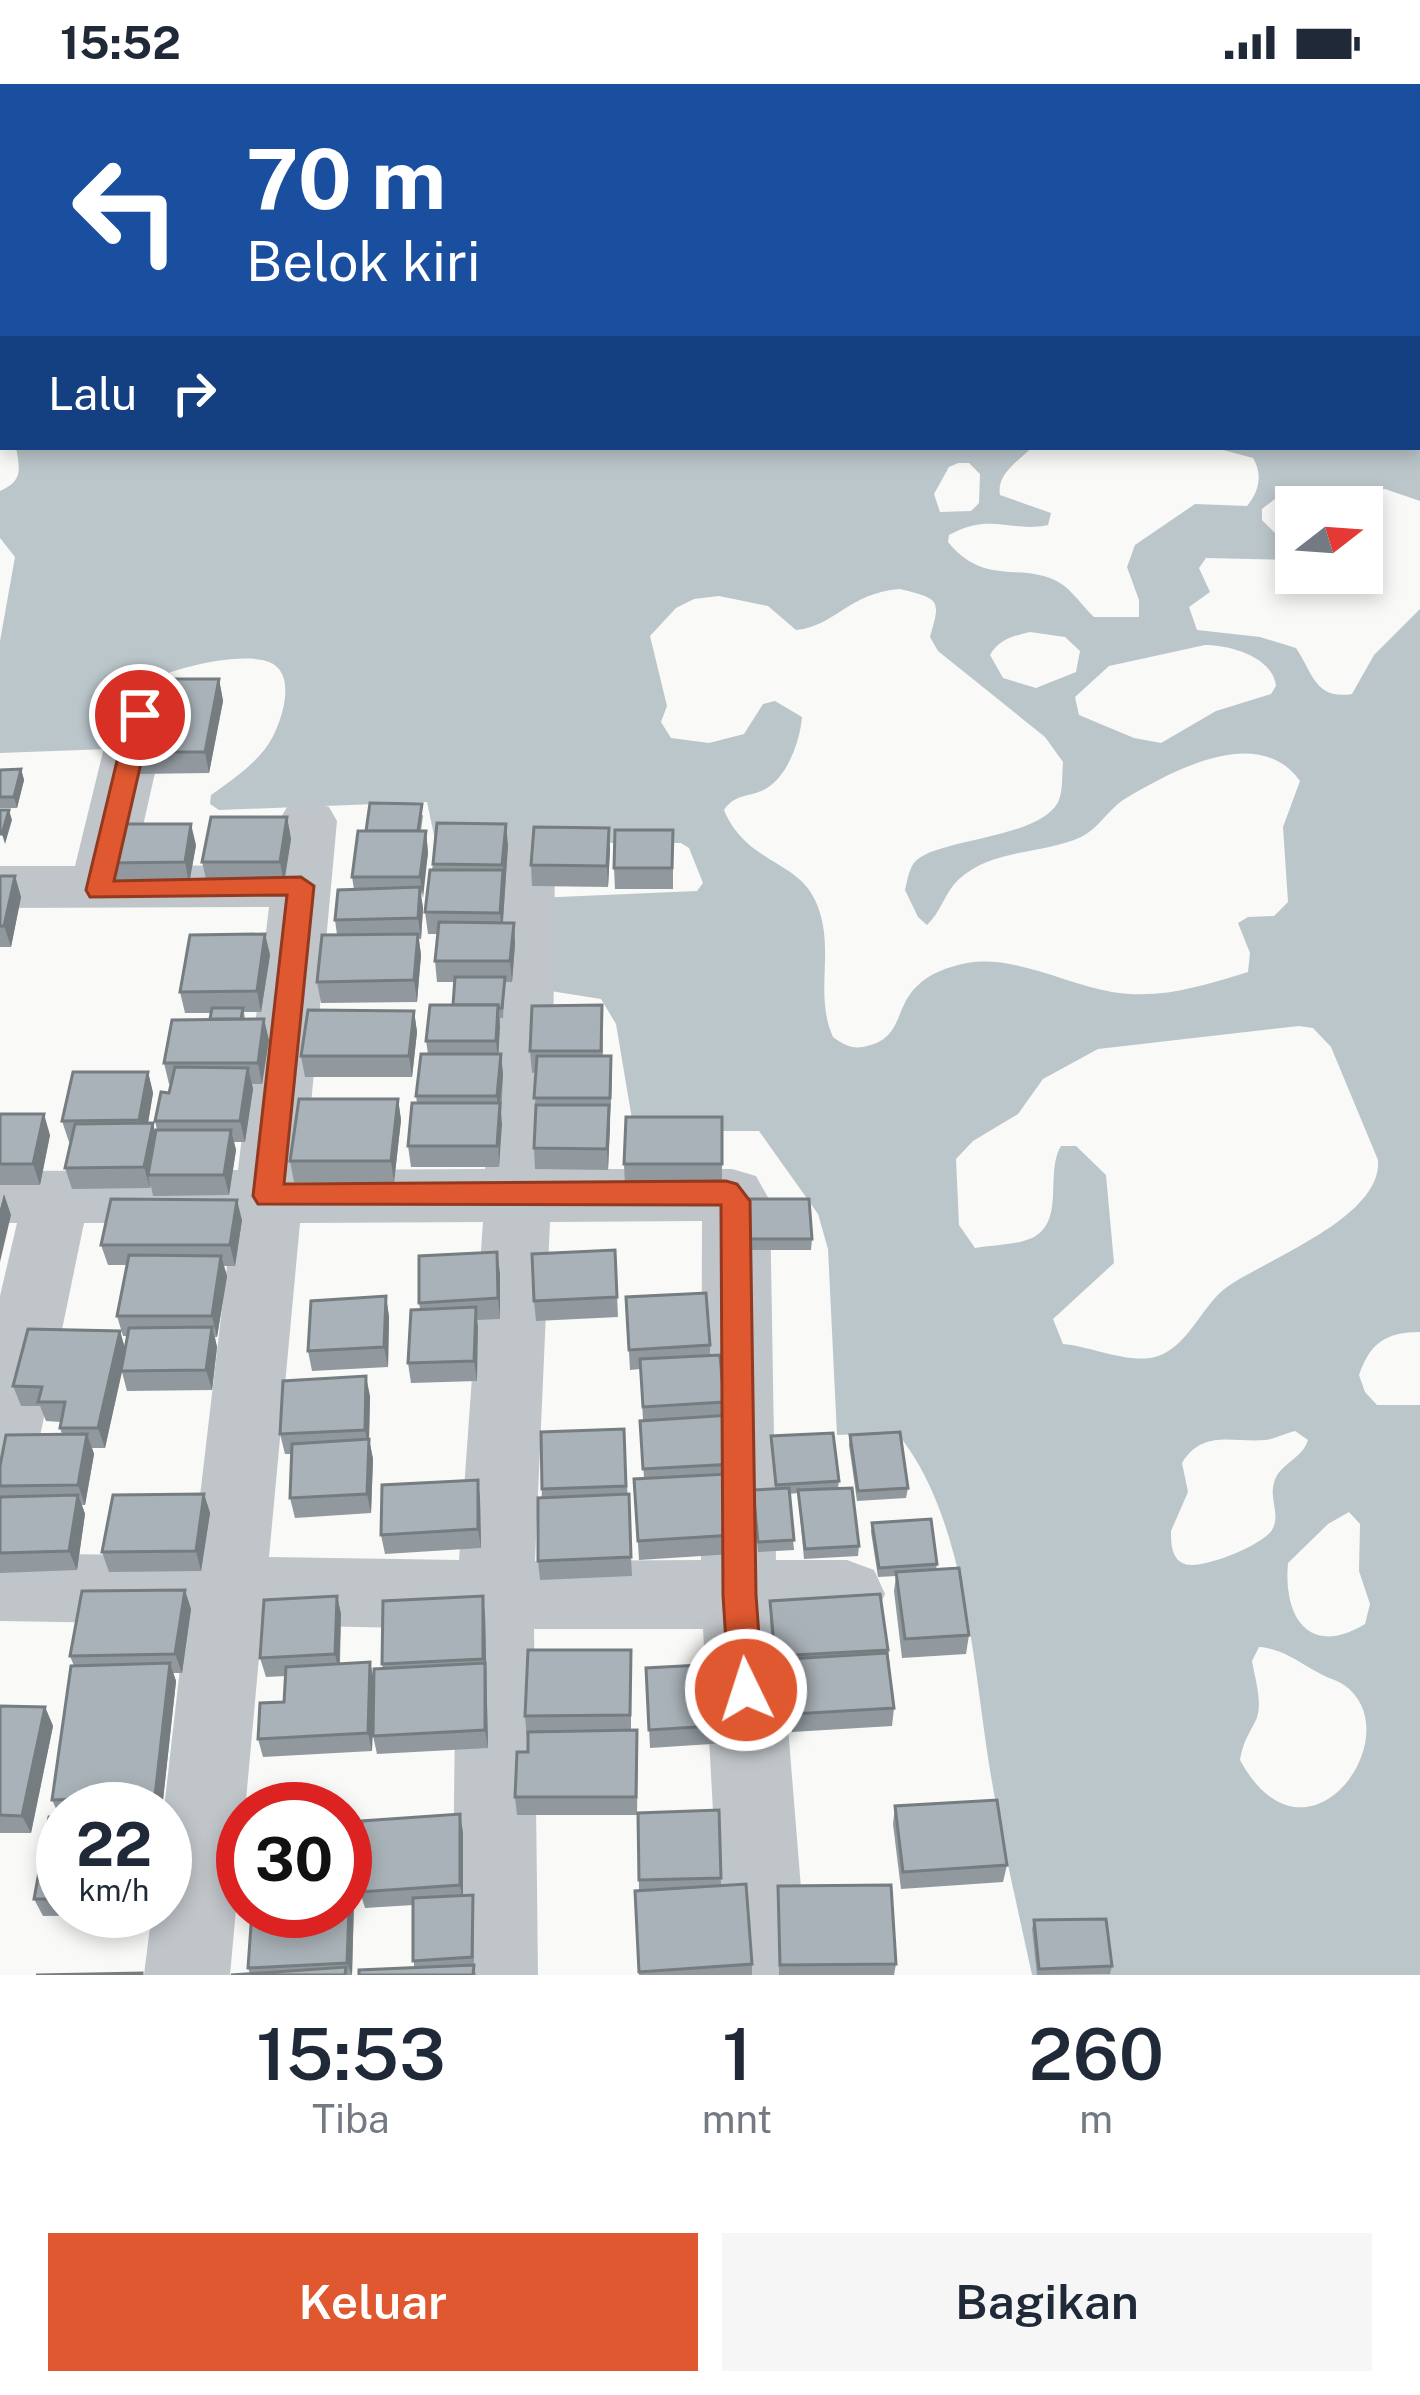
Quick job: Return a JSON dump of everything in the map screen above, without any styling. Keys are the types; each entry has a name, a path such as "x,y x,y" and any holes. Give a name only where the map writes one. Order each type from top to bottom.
{"street":[{"path":"99,890 140,715"},
{"path":"495,1975 495,1595 518,1194 526,852"},
{"path":"0,887 99,890 304,853 187,1975"},
{"path":"0,1456 28,1197 726,1192 736,1201 739,1595 765,1975"},
{"path":"0,1587 495,1595 847,1594"}],"shaded area":[{"path":"16,450 1029,450 1005,474 1000,495 1051,513 1048,525 977,525 949,535 948,542 976,565 1060,583 1094,617 1139,617 1139,600 1127,567 1135,545 1195,504 1247,506 1258,483 1253,458 1223,450 1420,450 1420,501 1383,486 1275,486 1275,499 1262,509 1262,520 1275,533 1275,560 1206,558 1199,568 1210,592 1189,607 1197,630 1260,637 1296,648 1316,683 1340,695 1352,694 1374,655 1420,609 1420,1332 1381,1342 1368,1355 1359,1375 1365,1392 1377,1405 1420,1405 1420,1975 1032,1975 995,1801 963,1596 939,1507 897,1433 837,1435 828,1249 818,1214 759,1131 634,1131 616,1024 601,999 538,989 535,898 697,891 703,883 689,848 681,843 446,843 435,840 427,802 219,810 210,804 211,795 260,754 283,708 283,676 269,662 255,659 195,666 137,687 123,701 108,749 0,753 0,641 15,557 0,538 0,491 18,474","holes":["969,463 980,474 979,503 971,511 940,512 934,494 949,467","900,589 931,599 936,609 930,637 938,651 1045,737 1063,762 1059,800 1049,813 1011,831 942,848 914,863 905,890 918,917 927,925 954,884 972,869 1081,837 1123,800 1165,777 1213,758 1261,755 1282,764 1300,781 1283,827 1288,902 1274,916 1248,917 1238,923 1250,953 1248,972 1181,990 1130,994 1003,963 967,963 940,971 917,986 893,1029 879,1042 853,1047 833,1037 825,1004 824,935 815,900 796,877 745,841 724,810 734,800 767,788 781,775 796,747 802,717 775,701 763,704 744,734 709,743 671,738 661,722 667,706 650,636 676,608 694,599 719,596 768,606 796,630 822,622 867,597","1030,632 1065,637 1080,651 1076,672 1036,688 1003,678 990,655 1002,642","1205,645 1238,650 1259,660 1273,676 1276,686 1271,694 1216,711 1161,743 1134,738 1079,715 1075,697 1109,666","1313,1028 1331,1047 1378,1160 1375,1181 1362,1200 1319,1234 1227,1287 1167,1352 1144,1359 1063,1344 1053,1319 1114,1263 1106,1175 1076,1146 1061,1146 1054,1169 1052,1208 1043,1229 1013,1243 975,1248 959,1225 956,1159 973,1141 1018,1114 1043,1079 1098,1049","1295,1431 1308,1440 1277,1476 1275,1518 1266,1536 1218,1560 1193,1565 1180,1562 1171,1531 1188,1492 1182,1463 1190,1452 1209,1442 1265,1440","1349,1512 1360,1524 1359,1571 1370,1604 1365,1624 1345,1633 1315,1634 1295,1615 1288,1563 1328,1524","1259,1647 1276,1650 1344,1685 1362,1707 1366,1734 1359,1762 1343,1787 1321,1803 1294,1807 1267,1794 1240,1760 1259,1708 1252,1661"]}],"building":[{"path":"148,679 219,679 205,752 132,752"},
{"path":"21,769 14,797 0,797 0,770"},
{"path":"370,803 422,804 418,831 366,831"},
{"path":"0,810 9,810 2,834 0,834"},
{"path":"211,817 287,817 280,862 202,862"},
{"path":"437,823 506,824 502,865 433,864"},
{"path":"117,824 191,824 185,862 108,863"},
{"path":"534,827 609,828 607,866 531,865"},
{"path":"615,830 673,830 672,868 614,868"},
{"path":"358,831 426,831 420,877 352,877"},
{"path":"430,870 503,870 500,913 425,912"},
{"path":"0,876 15,876 4,926 0,926"},
{"path":"420,887 418,918 335,920 338,890"},
{"path":"439,922 514,923 510,961 435,961"},
{"path":"265,934 257,991 180,992 190,935"},
{"path":"418,934 414,980 317,982 322,935"},
{"path":"455,977 505,977 502,1008 453,1005"},
{"path":"430,1005 498,1005 496,1041 426,1041"},
{"path":"602,1005 601,1051 530,1051 532,1006"},
{"path":"212,1008 243,1008 241,1019 210,1019"},
{"path":"308,1010 414,1011 409,1056 301,1056"},
{"path":"264,1019 258,1063 164,1063 172,1020"},
{"path":"421,1054 501,1054 497,1096 416,1096"},
{"path":"537,1056 611,1056 610,1098 534,1098"},
{"path":"175,1067 248,1068 240,1121 155,1121 161,1092 169,1093"},
{"path":"73,1072 148,1072 139,1120 62,1121"},
{"path":"299,1099 398,1099 391,1161 290,1161"},
{"path":"412,1103 500,1103 497,1146 408,1146"},
{"path":"536,1105 609,1105 607,1149 534,1148"},
{"path":"0,1114 44,1114 33,1164 0,1164"},
{"path":"626,1117 722,1117 722,1164 624,1164"},
{"path":"153,1123 144,1167 65,1168 75,1124"},
{"path":"156,1130 231,1130 224,1175 148,1175"},
{"path":"111,1199 237,1200 230,1245 101,1245"},
{"path":"743,1199 809,1199 812,1239 743,1239"},
{"path":"615,1250 617,1297 534,1301 532,1254"},
{"path":"497,1252 498,1298 419,1303 419,1256"},
{"path":"129,1255 221,1256 212,1316 117,1316"},
{"path":"706,1293 710,1345 629,1350 626,1297"},
{"path":"386,1296 384,1347 308,1351 311,1301"},
{"path":"476,1307 474,1361 408,1363 411,1310"},
{"path":"212,1327 206,1370 121,1371 129,1328"},
{"path":"28,1329 120,1331 98,1428 60,1428 65,1402 38,1402 42,1387 13,1386"},
{"path":"720,1355 724,1402 643,1407 640,1359"},
{"path":"366,1376 365,1430 280,1434 283,1381"},
{"path":"731,1415 734,1464 643,1469 640,1421"},
{"path":"624,1429 626,1486 542,1489 541,1432"},
{"path":"900,1432 908,1488 858,1491 850,1435"},
{"path":"833,1433 839,1481 776,1485 771,1436"},
{"path":"87,1434 78,1485 0,1486 6,1435"},
{"path":"369,1439 367,1494 290,1498 292,1444"},
{"path":"728,1474 733,1535 638,1541 634,1479"},
{"path":"478,1480 478,1529 381,1535 382,1485"},
{"path":"789,1488 794,1540 758,1542 753,1490"},
{"path":"852,1488 859,1546 805,1549 798,1490"},
{"path":"204,1494 196,1551 102,1552 113,1495"},
{"path":"629,1494 631,1557 538,1561 538,1498"},
{"path":"78,1495 69,1551 0,1553 0,1497"},
{"path":"931,1519 937,1564 879,1568 872,1523"},
{"path":"959,1568 969,1635 905,1639 896,1572"},
{"path":"185,1590 175,1654 70,1656 82,1591"},
{"path":"880,1594 888,1650 775,1656 770,1601"},
{"path":"337,1596 335,1654 260,1658 264,1600"},
{"path":"483,1596 483,1659 382,1664 383,1601"},
{"path":"528,1650 631,1650 630,1715 525,1716"},
{"path":"887,1653 894,1708 793,1714 788,1659"},
{"path":"370,1662 368,1733 258,1739 260,1703 284,1702 286,1667"},
{"path":"170,1663 157,1782 55,1782 71,1666"},
{"path":"485,1663 485,1730 373,1736 374,1669"},
{"path":"738,1663 743,1724 649,1730 646,1668"},
{"path":"0,1706 45,1707 22,1816 0,1815"},
{"path":"637,1730 636,1797 515,1797 517,1752 528,1752 528,1732"},
{"path":"997,1800 1007,1865 903,1872 895,1806"},
{"path":"719,1810 721,1878 639,1880 638,1813"},
{"path":"460,1814 460,1885 372,1891 372,1820"},
{"path":"746,1884 752,1964 639,1972 635,1891"},
{"path":"891,1885 896,1964 780,1965 778,1886"},
{"path":"473,1895 472,1957 413,1961 413,1898"},
{"path":"1106,1919 1112,1966 1039,1969 1034,1920"},
{"path":"250,1938 348,1938 347,1963 248,1968"},
{"path":"474,1965 473,1975 359,1975 359,1970"},
{"path":"346,1967 345,1975 231,1975"},
{"path":"142,1973 142,1975 36,1975"}],"route":[{"path":"140,715 99,890 301,886 268,1196 726,1192 736,1201 739,1595 746,1690"}]}
